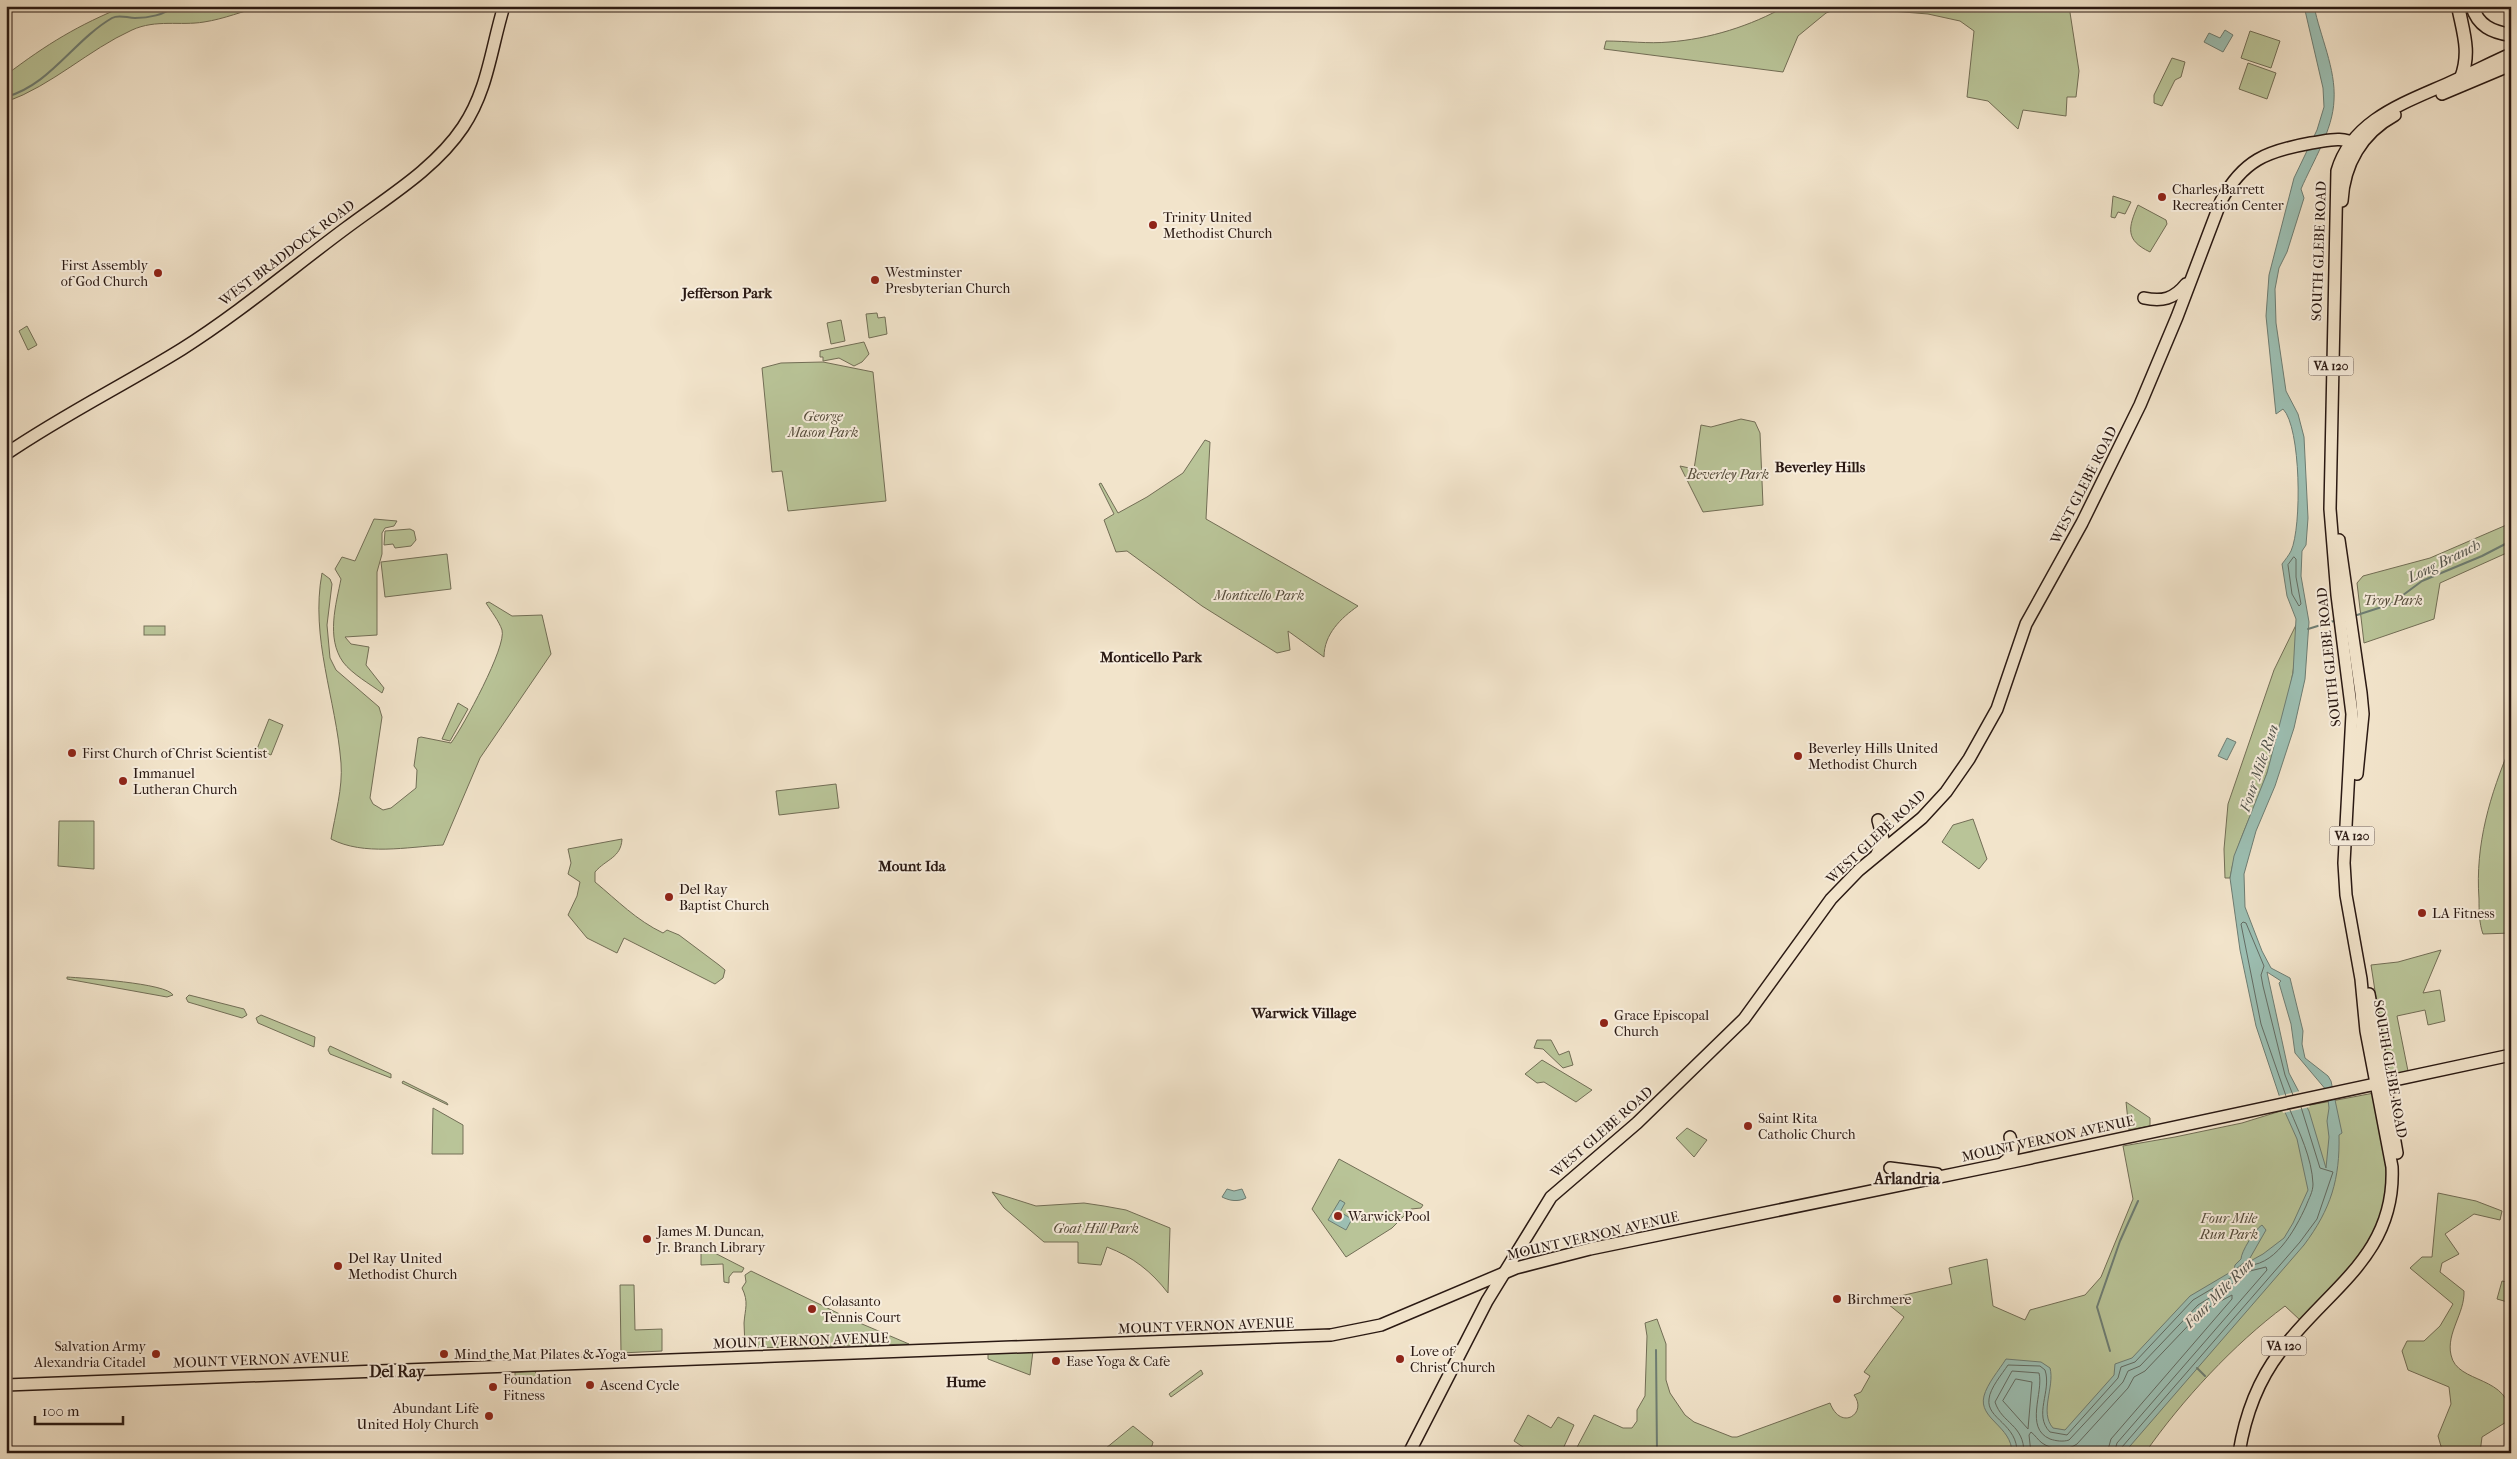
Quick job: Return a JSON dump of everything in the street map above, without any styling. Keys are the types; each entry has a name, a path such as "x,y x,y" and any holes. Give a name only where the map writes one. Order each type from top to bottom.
{"highway":[{"path":"2458,6 2467,50 2466,64 2461,78"},
{"path":"2472,6 2480,22 2490,30 2511,36"}],"main road":[{"name":"WEST BRADDOCK ROAD","path":"6,454 52,424 183,348 364,215 438,157 462,128 476,105 485,83 504,6"},
{"name":"SOUTH GLEBE ROAD","path":"2239,1453 2250,1406 2272,1363 2289,1340 2363,1260 2378,1239 2387,1218 2393,1189 2392,1167 2352,884 2353,820 2363,714 2342,594 2336,495 2341,215 2345,176 2356,143 2379,116 2511,54"},
{"name":"SOUTH GLEBE ROAD","path":"2356,143 2401,112 2511,65"},
{"name":"WEST GLEBE ROAD","path":"1408,1453 1503,1273 1551,1197 1637,1123 1744,1019 1832,899 1876,855 1915,825 1946,792 1969,759 1989,724 2003,693 2026,624 2110,468 2152,376 2220,201 2229,186 2244,169 2261,157 2293,146 2342,138 2356,143"},
{"path":"2144,298 2161,300 2171,298 2180,292 2190,279"},
{"path":"1876,855 1883,840 1878,820"},
{"name":"MOUNT VERNON AVENUE","path":"6,1385 1321,1336 1353,1332 1381,1325 1503,1273 1597,1248 1998,1165 2511,1055"},
{"name":"SOUTH GLEBE ROAD","path":"2246,1453 2255,1412 2271,1376 2298,1341 2368,1265 2391,1228 2397,1205 2400,1176 2379,1084"},
{"path":"1998,1165 2012,1155 2013,1148 2010,1137"},
{"path":"1890,1168 1948,1175"}],"green space":[{"path":"125,6 263,6 211,21 150,25 132,30 100,47 55,77 6,102 6,75 63,36 92,20"},
{"path":"1786,6 2069,6 2079,71 2076,97 2067,97 2066,116 2023,110 2018,129 1988,101 1967,97 1974,31 1960,21 1928,14 1842,7 1826,13 1798,36 1783,72 1604,49 1606,41 1661,43 1714,35 1759,20"},
{"path":"2250,31 2280,41 2271,68 2241,58"},
{"path":"2172,58 2185,62 2181,77 2175,80 2162,106 2154,103 2154,95"},
{"path":"2248,63 2276,73 2267,99 2239,89"},
{"path":"2113,196 2131,202 2125,214 2118,212 2115,218 2111,217"},
{"path":"2138,205 2166,220 2167,224 2150,252 2136,243 2131,233 2132,220"},
{"path":"877,313 878,318 885,317 887,334 869,338 866,314"},
{"path":"841,320 845,341 831,344 827,323"},
{"path":"27,326 37,345 28,350 19,331"},
{"path":"864,342 869,354 862,362 854,366 839,358 823,361 823,357 820,357 820,351"},
{"name":"George Mason Park","path":"823,362 873,372 886,501 788,511 782,471 772,472 762,368 781,363"},
{"name":"Beverley Park","path":"1741,419 1755,422 1760,433 1763,505 1703,512 1680,466 1694,469 1701,425 1711,427"},
{"name":"Monticello Park","path":"1205,440 1210,442 1206,519 1358,606 1340,621 1330,634 1324,657 1288,631 1290,650 1277,653 1202,606 1127,551 1116,552 1104,520 1114,514 1099,484 1101,483 1118,513 1147,497 1183,473"},
{"path":"374,519 397,521 394,526 385,528 382,533 382,554 377,572 377,635 345,637 351,644 369,647 366,665 384,688 382,693 356,675 343,662 338,653 334,632 335,610 341,579 335,569 342,557 355,561"},
{"name":"Troy Park","path":"2511,523 2511,551 2440,583 2434,619 2364,643 2357,583 2363,576 2430,558"},
{"path":"410,529 414,531 416,540 411,546 395,548 393,544 384,545 385,531"},
{"path":"447,554 451,589 385,597 381,562"},
{"path":"322,573 330,579 332,584 327,625 330,658 336,670 379,707 382,717 370,798 373,804 383,810 391,808 416,788 417,770 414,766 418,738 451,743 483,686 502,639 501,627 486,603 489,602 512,616 542,615 551,654 480,758 443,845 371,849 344,844 331,839 340,792 341,763 321,645 319,597"},
{"path":"2296,625 2294,663 2286,709 2266,775 2239,845 2230,878 2225,878 2224,849 2228,804 2274,670"},
{"path":"144,626 165,626 165,635 144,635"},
{"path":"458,703 468,709 450,741 442,739"},
{"path":"269,719 283,725 271,755 257,749"},
{"path":"2511,745 2511,933 2483,934 2478,879 2479,859 2491,801"},
{"path":"836,784 839,808 779,815 776,791"},
{"path":"1973,819 1987,859 1979,869 1942,842 1953,825"},
{"path":"59,821 94,821 94,869 58,866"},
{"path":"622,839 616,854 595,872 595,882 644,922 663,933 667,930 679,935 725,970 723,978 715,984 624,938 617,953 587,938 568,915 577,896 580,882 568,874 571,863 568,849"},
{"path":"2441,950 2423,993 2440,990 2445,1021 2428,1025 2425,1010 2397,1016 2408,1071 2395,1074 2387,1069 2371,965 2398,962"},
{"path":"67,977 141,984 156,987 173,995 167,997 67,979"},
{"path":"189,995 244,1009 247,1015 242,1018 188,1002 186,998"},
{"path":"261,1015 315,1037 314,1047 258,1023 256,1018"},
{"path":"1537,1040 1551,1040 1559,1055 1569,1051 1573,1065 1563,1068 1543,1049 1534,1048"},
{"path":"330,1046 391,1074 391,1078 330,1054 328,1050"},
{"path":"1542,1060 1592,1090 1576,1102 1544,1082 1537,1083 1525,1074"},
{"path":"403,1081 447,1103 448,1105 402,1083"},
{"name":"Four Mile Run Park","path":"2374,1093 2386,1148 2389,1179 2386,1200 2380,1220 2370,1239 2358,1257 2300,1320 2285,1306 2228,1355 2175,1413 2145,1453 1574,1453 1594,1415 1623,1428 1632,1428 1637,1421 1637,1410 1645,1396 1647,1336 1645,1323 1657,1319 1666,1344 1666,1380 1670,1393 1685,1415 1694,1422 1732,1437 1737,1437 1830,1403 1840,1417 1851,1417 1858,1408 1854,1395 1861,1392 1870,1376 1864,1372 1904,1317 1883,1300 1952,1284 1949,1268 1987,1259 1993,1306 2025,1320 2030,1310 2085,1295 2101,1277 2133,1199 2123,1146 2242,1123 2284,1110"},
{"path":"2126,1102 2150,1118 2150,1126 2129,1130"},
{"path":"433,1108 463,1125 463,1154 432,1154"},
{"path":"1687,1128 1707,1140 1694,1157 1676,1138"},
{"path":"1339,1159 1423,1205 1421,1208 1411,1209 1392,1228 1346,1257 1312,1209"},
{"name":"Goat Hill Park","path":"992,1192 1036,1206 1084,1203 1126,1210 1170,1228 1168,1293 1141,1266 1125,1255 1107,1247 1101,1265 1078,1263 1078,1242 1044,1242 1004,1208"},
{"path":"2438,1193 2476,1201 2502,1211 2500,1220 2474,1214 2445,1234 2459,1254 2442,1263 2440,1272 2464,1291 2462,1307 2453,1331 2450,1347 2455,1365 2494,1387 2502,1394 2509,1405 2511,1419 2482,1437 2480,1453 2443,1453 2438,1436 2451,1404 2449,1387 2408,1370 2402,1351 2407,1341 2424,1341 2440,1326 2453,1304 2410,1268 2422,1257 2432,1257"},
{"path":"705,1248 744,1268 742,1272 733,1272 729,1277 729,1283 724,1282 723,1264 701,1265 701,1252"},
{"path":"751,1271 848,1318 909,1344 812,1347 811,1342 807,1342 808,1348 745,1347 744,1323 746,1302 742,1288 746,1282 745,1275"},
{"path":"2502,1281 2511,1283 2511,1303 2497,1299"},
{"path":"620,1285 634,1285 635,1330 662,1329 662,1351 621,1353"},
{"path":"1033,1351 1030,1375 988,1359 988,1352"},
{"path":"1201,1370 1203,1374 1171,1397 1169,1394"},
{"path":"535,1371 538,1379 515,1379 515,1372"},
{"path":"1528,1415 1551,1428 1558,1417 1574,1425 1561,1453 1532,1453 1514,1441"},
{"path":"1133,1426 1153,1442 1152,1446 1142,1453 1100,1453"}],"water":[{"name":"Four Mile Run","path":"2304,6 2314,6 2333,76 2333,111 2322,145 2301,189 2304,198 2287,252 2279,268 2275,289 2276,323 2286,391 2298,414 2304,437 2308,518 2306,545 2302,551 2301,576 2309,622 2305,679 2294,728 2275,786 2256,831 2244,874 2245,907 2262,951 2271,968 2290,978 2303,1031 2302,1044 2305,1058 2328,1076 2331,1081 2342,1133 2339,1135 2338,1166 2335,1180 2332,1193 2321,1219 2304,1245 2124,1453 2012,1453 2011,1444 2007,1436 1990,1417 1983,1404 1984,1396 1993,1377 2006,1359 2041,1362 2050,1368 2051,1383 2047,1415 2053,1428 2065,1430 2114,1375 2115,1364 2132,1358 2190,1296 2234,1270 2235,1265 2241,1259 2243,1251 2259,1227 2262,1225 2266,1230 2250,1258 2236,1269 2263,1254 2284,1238 2308,1190 2297,1139 2284,1110 2256,1026 2240,950 2230,878 2234,856 2267,773 2293,673 2296,619 2287,596 2282,564 2291,551 2295,539 2298,478 2293,435 2289,419 2283,409 2276,414 2266,316 2269,275 2294,178 2317,130 2324,107 2323,88","holes":["2267,972 2281,981 2279,983 2291,1024 2295,1053 2327,1091 2329,1137 2326,1168 2309,1111 2289,1073"]},
{"path":"2225,30 2233,35 2223,52 2204,42 2209,33 2220,38"},
{"path":"2227,738 2236,742 2227,760 2218,756"},
{"path":"1227,1189 1234,1191 1242,1189 1246,1198 1234,1200 1222,1197"},
{"name":"Warwick Pool","path":"1340,1200 1345,1203 1340,1212 1352,1219 1346,1230 1328,1220"}],"pier":[{"path":"2300,1091 2310,1107 2283,1113 2278,1096"}],"waterway":[{"path":"6,97 36,83 85,38 112,18 117,16 151,17 166,12 174,6"},
{"name":"Long Branch","path":"2354,616 2391,604 2422,581 2482,556 2511,541"},
{"name":"Long Branch","path":"2308,629 2337,620"},
{"path":"2110,1351 2097,1307 2120,1241 2138,1201"},
{"path":"1656,1350 1657,1453"},
{"path":"2197,1368 2205,1376"}],"place":[{"name":"Charles Barrett Recreation Center","path":"2162,197"},
{"name":"Trinity United Methodist Church","path":"1153,225"},
{"name":"First Assembly of God Church","path":"158,273"},
{"name":"Westminster Presbyterian Church","path":"875,280"},
{"name":"First Church of Christ Scientist","path":"72,753"},
{"name":"Beverley Hills United Methodist Church","path":"1798,756"},
{"name":"Immanuel Lutheran Church","path":"123,781"},
{"name":"Del Ray Baptist Church","path":"669,897"},
{"name":"LA Fitness","path":"2422,913"},
{"name":"Grace Episcopal Church","path":"1604,1023"},
{"name":"Saint Rita Catholic Church","path":"1748,1126"},
{"name":"Warwick Pool","path":"1338,1216"},
{"name":"James M. Duncan, Jr. Branch Library","path":"647,1239"},
{"name":"Del Ray United Methodist Church","path":"338,1266"},
{"name":"Birchmere","path":"1837,1299"},
{"name":"Colasanto Tennis Court","path":"812,1309"},
{"name":"Salvation Army Alexandria Citadel","path":"156,1354"},
{"name":"Mind the Mat Pilates & Yoga","path":"444,1354"},
{"name":"Love of Christ Church","path":"1400,1359"},
{"name":"Ease Yoga & Cafe","path":"1056,1361"},
{"name":"Ascend Cycle","path":"590,1385"},
{"name":"Foundation Fitness","path":"493,1387"},
{"name":"Abundant Life United Holy Church","path":"489,1416"}],"district":[{"name":"Jefferson Park","path":"727,293"},
{"name":"Beverley Hills","path":"1820,467"},
{"name":"Monticello Park","path":"1151,657"},
{"name":"Mount Ida","path":"912,866"},
{"name":"Warwick Village","path":"1304,1013"},
{"name":"Arlandria","path":"1907,1178"},
{"name":"Del Ray","path":"397,1371"},
{"name":"Hume","path":"966,1382"}]}
